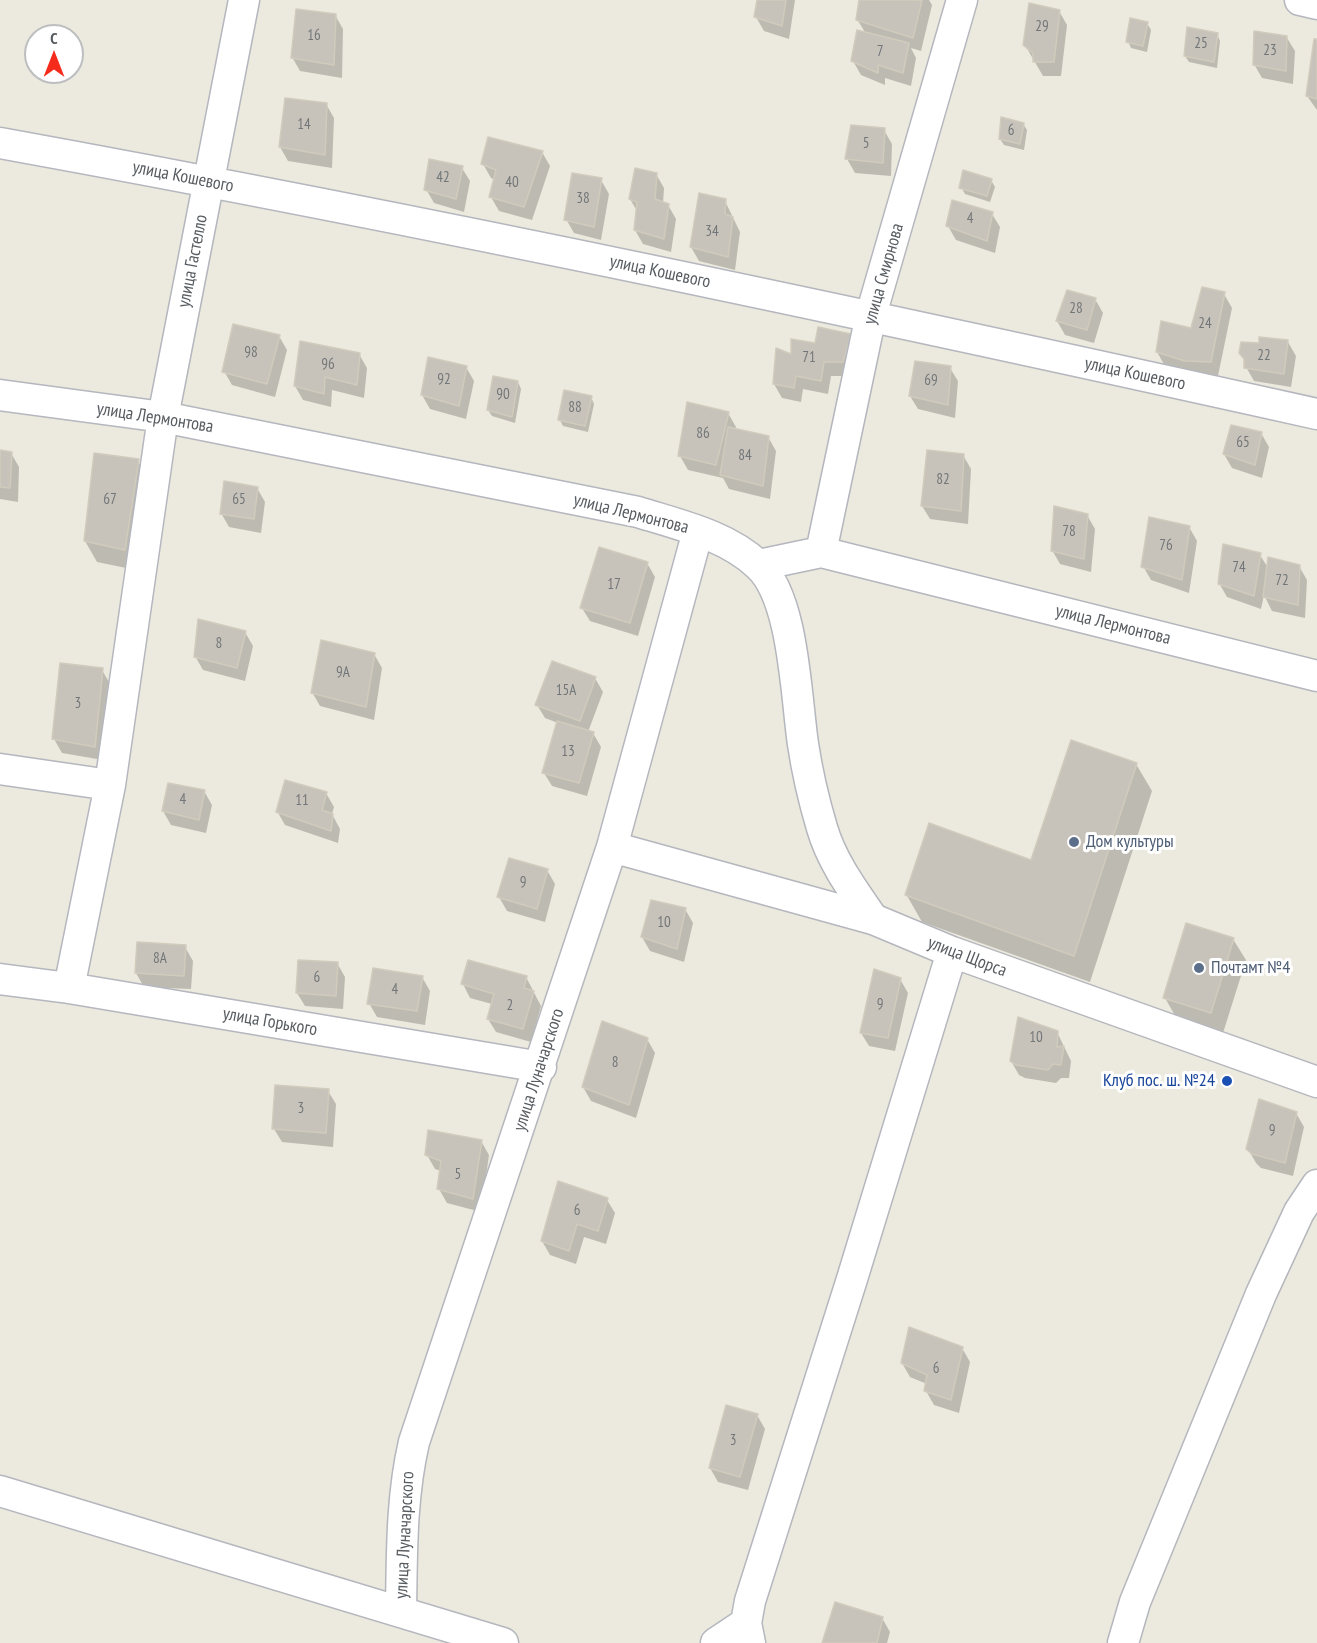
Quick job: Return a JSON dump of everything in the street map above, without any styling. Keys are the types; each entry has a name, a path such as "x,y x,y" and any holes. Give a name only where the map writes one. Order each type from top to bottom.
{"street":[{"name":"улица Гастелло","path":"69,988 110,785 163,417 244,0"},
{"name":"улица Смирнова","path":"821,552 871,315 962,0"},
{"name":"улица Кошевого","path":"0,143 208,181 871,315 1317,414"},
{"name":"улица Лермонтова","path":"0,395 163,417 638,512 723,541 759,565 821,552 1317,676"},
{"name":"улица Луначарского","path":"401,1611 403,1508 406,1476 414,1442 541,1067 612,847 698,531"},
{"path":"759,565 772,584 781,605 791,648 803,746 822,829 835,861 873,919"},
{"path":"0,769 110,785"},
{"name":"улица Щорса","path":"612,847 873,919 952,952 1317,1082"},
{"path":"716,1643 748,1633 750,1600 852,1279 952,952"},
{"name":"улица Горького","path":"0,979 69,988 541,1067"},
{"path":"1124,1643 1135,1602 1261,1294 1299,1212 1317,1185"},
{"path":"0,1491 503,1643"}],"building":[{"path":"757,0 786,0 782,26 754,17"},
{"path":"859,0 922,0 913,38 856,20"},
{"path":"1029,3 1060,10 1054,62 1033,62 1033,53 1023,45"},
{"path":"296,9 336,14 334,65 291,58"},
{"path":"1130,18 1148,22 1143,46 1126,42"},
{"path":"1187,27 1218,33 1214,62 1184,56"},
{"path":"857,30 909,43 903,73 878,65 878,73 851,61"},
{"path":"1254,31 1287,36 1286,71 1253,65"},
{"path":"1314,39 1317,39 1317,99 1306,96"},
{"path":"285,98 327,103 325,155 279,147"},
{"path":"1001,117 1024,123 1020,144 999,139"},
{"path":"851,125 885,128 883,163 845,159"},
{"path":"488,137 543,151 524,207 489,197 496,170 481,164"},
{"path":"429,159 463,166 456,199 424,190"},
{"path":"635,168 657,173 655,199 669,204 664,239 634,230 637,202 629,199"},
{"path":"963,170 992,179 987,196 959,188"},
{"path":"572,173 602,178 594,227 564,220"},
{"path":"699,193 726,199 725,214 733,217 728,257 690,247"},
{"path":"952,200 993,212 987,241 946,226"},
{"path":"1202,287 1225,292 1211,362 1185,361 1156,352 1161,321 1191,328"},
{"path":"1067,290 1096,298 1087,330 1056,321"},
{"path":"233,324 280,335 267,384 222,372"},
{"path":"818,327 851,334 843,362 824,362 821,381 796,376 794,388 773,384 776,348 791,354 791,339 815,343"},
{"path":"1259,337 1288,340 1284,374 1244,368 1244,359 1239,353 1241,342 1259,343"},
{"path":"300,341 360,353 357,385 325,377 324,394 294,386"},
{"path":"428,357 467,366 459,406 421,395"},
{"path":"915,361 951,366 948,405 909,396"},
{"path":"493,376 518,381 512,417 487,410"},
{"path":"564,390 592,396 585,426 558,420"},
{"path":"687,402 729,412 716,465 678,456"},
{"path":"1231,425 1262,432 1255,465 1223,454"},
{"path":"728,427 769,436 763,486 720,475"},
{"path":"0,450 12,452 10,488 0,487"},
{"path":"927,450 964,454 961,511 921,506"},
{"path":"94,453 139,459 125,550 84,541"},
{"path":"224,481 258,487 254,519 220,514"},
{"path":"1054,506 1088,514 1084,559 1051,551"},
{"path":"1149,517 1190,526 1182,580 1141,567"},
{"path":"1223,544 1261,553 1254,596 1218,584"},
{"path":"599,547 648,562 630,623 580,608"},
{"path":"1268,557 1300,565 1298,605 1263,597"},
{"path":"198,619 246,631 237,668 194,657"},
{"path":"321,640 375,653 366,707 311,693"},
{"path":"552,661 596,677 580,721 535,705"},
{"path":"60,663 103,668 95,747 52,739"},
{"path":"557,721 594,732 579,783 542,773"},
{"name":"Дом культуры","path":"1071,740 1137,763 1074,956 905,895 929,823 1031,860"},
{"path":"285,780 327,792 322,810 333,814 331,831 276,812"},
{"path":"168,783 205,790 199,820 162,811"},
{"path":"509,858 548,869 537,909 497,897"},
{"path":"651,900 686,908 677,949 641,937"},
{"name":"Почтамт №4","path":"1186,923 1234,938 1211,1013 1163,998"},
{"path":"137,942 186,945 184,976 135,973"},
{"path":"298,960 338,962 336,996 296,993"},
{"path":"468,960 527,976 524,988 534,991 523,1029 487,1019 494,994 461,984"},
{"path":"373,968 423,976 417,1011 367,1004"},
{"path":"874,969 901,978 888,1038 860,1033"},
{"path":"1018,1017 1058,1031 1057,1047 1064,1046 1061,1065 1053,1064 1048,1070 1016,1065 1010,1061"},
{"path":"602,1021 648,1038 629,1105 582,1087"},
{"path":"275,1085 329,1089 326,1133 272,1129"},
{"path":"1259,1099 1297,1112 1285,1163 1252,1154 1246,1149"},
{"path":"428,1130 482,1140 473,1199 437,1189 441,1161 425,1155"},
{"path":"558,1181 608,1198 598,1231 577,1224 569,1251 541,1241"},
{"path":"909,1327 963,1347 951,1400 924,1391 927,1375 901,1363"},
{"path":"726,1405 758,1414 740,1477 709,1468"},
{"path":"835,1602 883,1617 877,1643 822,1643"}],"place":[{"name":"Дом культуры","path":"1074,842"},
{"name":"Почтамт №4","path":"1199,968"},
{"name":"Клуб пос. ш. №24","path":"1227,1081"}]}
